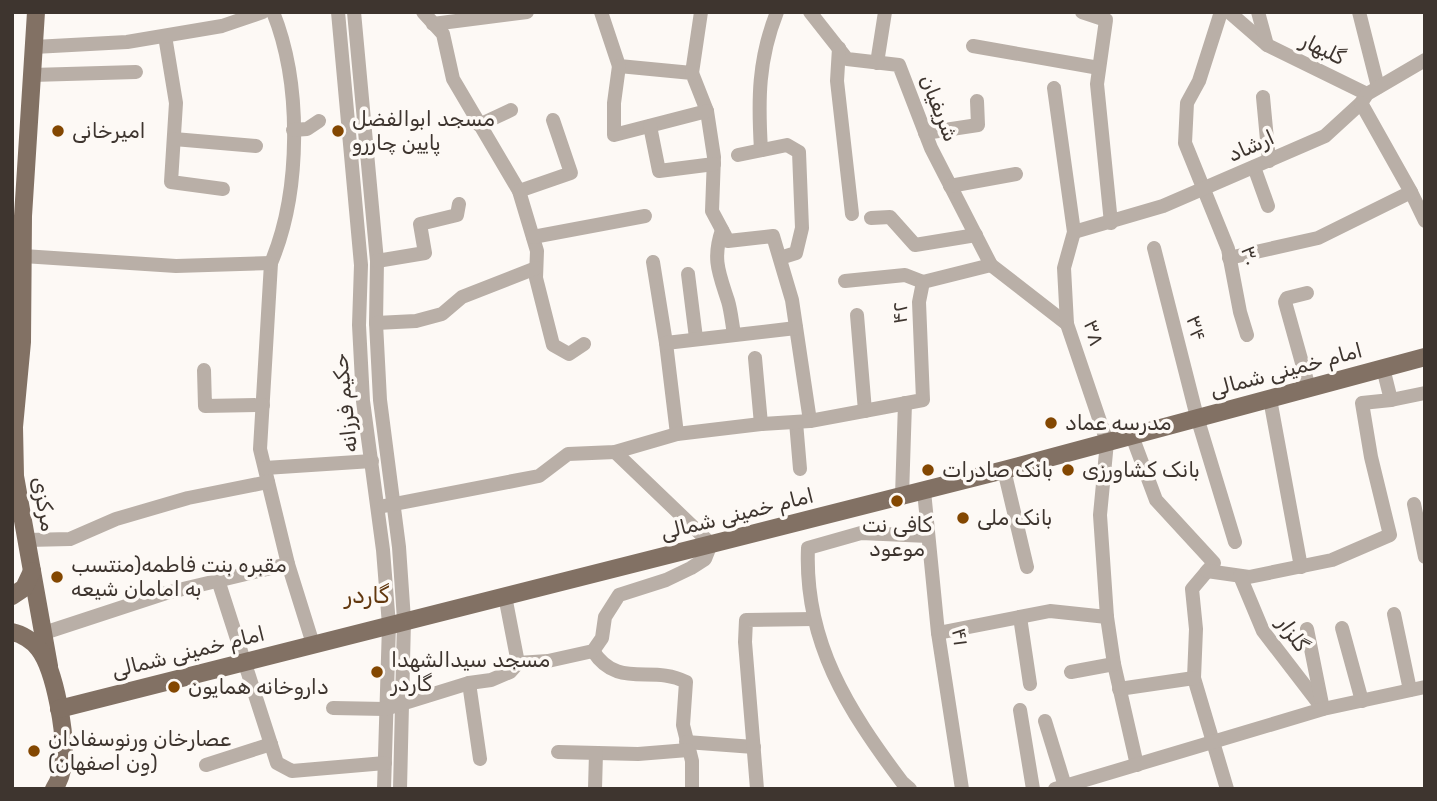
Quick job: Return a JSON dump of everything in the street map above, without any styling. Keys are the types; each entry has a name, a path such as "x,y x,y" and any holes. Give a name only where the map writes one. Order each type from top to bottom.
{"main road":[{"name":"مرکزی","path":"36,12 17,338 15,476 59,709 64,763 54,789"},
{"name":"امام خمینی شمالی","path":"59,709 923,491 1425,356"},
{"path":"12,596 24,588 32,571"},
{"path":"12,632 20,633 38,648 49,666"}],"street":[{"path":"34,47 127,42 222,26 263,12"},
{"path":"272,12 283,37 293,88 293,130 284,226 271,263 260,449 288,564 313,644"},
{"name":"حکیم فرزانه","path":"338,12 361,265 359,325 363,401 383,550 396,622 401,702 400,789"},
{"name":"حکیم فرزانه","path":"355,12 377,261 376,323 380,400 399,547 396,622 385,709 384,789"},
{"path":"423,12 437,18 527,12"},
{"path":"601,12 619,66 614,103 614,135 707,111"},
{"path":"701,12 692,73 707,111 714,164 712,211 728,241 774,236 792,300 796,328 803,422 800,469"},
{"path":"761,150 759,92 762,60 777,12"},
{"name":"شریفیان","path":"810,12 847,59 899,65 925,133 991,265"},
{"path":"877,63 885,12"},
{"path":"1082,12 1107,16 1097,84 1111,223"},
{"name":"۳۰","path":"1221,12 1199,81 1187,103 1185,144 1227,248 1247,335"},
{"name":"گلبهار","path":"1229,12 1267,45 1369,95"},
{"path":"1258,12 1267,45"},
{"path":"1359,12 1369,95 1425,221"},
{"path":"437,18 453,79 519,191 537,251 536,278 553,345 569,354 584,344"},
{"path":"165,36 176,103 171,182 223,189"},
{"path":"973,46 1099,68"},
{"path":"839,48 837,81 852,214"},
{"name":"ارشاد","path":"1074,232 1163,206 1325,136 1369,95 1425,60"},
{"path":"619,66 692,73"},
{"path":"32,75 136,72"},
{"path":"1054,88 1074,232"},
{"path":"1263,97 1269,161"},
{"path":"925,133 978,125 977,101"},
{"path":"479,125 511,110"},
{"path":"519,191 571,173 552,120"},
{"path":"293,130 307,129 319,121"},
{"path":"650,126 659,171 714,164"},
{"path":"174,139 256,146"},
{"path":"738,155 787,145 799,152 802,228 796,253 780,258"},
{"path":"1254,167 1268,206"},
{"path":"950,186 1016,174"},
{"path":"1229,258 1318,238 1411,192"},
{"path":"377,261 425,253 420,224 457,215 459,204"},
{"path":"533,237 645,216"},
{"path":"871,218 890,217 915,244 975,235"},
{"path":"722,230 715,248 720,281 728,301 734,334"},
{"name":"۳۸","path":"1074,232 1064,268 1068,324 1107,442"},
{"name":"۳۴","path":"1154,248 1197,417 1235,542"},
{"path":"23,256 176,266 271,263"},
{"path":"653,262 677,435"},
{"path":"991,265 1068,324"},
{"name":"۴۲","path":"905,403 923,400 919,302 923,282 991,265"},
{"path":"376,323 415,321 442,314 462,297 536,268"},
{"path":"688,274 696,338"},
{"path":"845,281 905,275 923,282"},
{"path":"1307,293 1286,298 1285,302 1309,388"},
{"path":"857,315 865,411"},
{"path":"666,343 796,328"},
{"path":"755,358 761,424"},
{"path":"1383,368 1391,400"},
{"path":"204,370 205,406 263,405"},
{"path":"1207,571 1250,577 1332,561 1390,535 1371,457 1362,403 1425,394"},
{"path":"1270,399 1301,567"},
{"path":"377,507 539,476 568,454 615,452 677,435 761,424 803,422 905,403 902,496"},
{"path":"1132,436 1156,500 1214,563 1192,589 1196,629 1194,678 1227,789"},
{"path":"1107,442 1100,515 1107,617 1119,689 1137,765"},
{"path":"333,708 385,709 469,683 491,680 510,672 518,663 548,661 593,651 602,638 605,617 619,596 666,580 705,559 710,544 615,452"},
{"path":"27,541 70,539 116,519 266,475 372,461"},
{"path":"1004,470 1027,567"},
{"name":"۴۱","path":"923,491 938,633 962,789"},
{"path":"1414,504 1425,557"},
{"path":"910,789 885,760 842,695 830,668 814,619 807,573 808,548 862,533 928,536"},
{"path":"44,633 166,593 288,564"},
{"name":"گلزار","path":"1240,576 1263,631 1323,709"},
{"path":"218,580 277,763 292,771 385,763"},
{"path":"505,596 518,663"},
{"path":"938,633 1050,611 1107,617"},
{"path":"1045,721 1060,787 1323,709 1417,689 1394,614"},
{"path":"1020,617 1030,684"},
{"path":"758,789 745,642 746,620 814,619"},
{"path":"1342,628 1362,701"},
{"path":"1307,629 1323,709"},
{"path":"593,651 601,663 615,673 675,676 686,682 683,725 692,761 691,789"},
{"path":"1071,673 1114,664"},
{"path":"1119,689 1194,678"},
{"path":"469,683 480,759"},
{"path":"1020,710 1033,789"},
{"path":"206,765 271,744"},
{"path":"558,752 638,754 687,746 754,747"},
{"path":"596,753 596,789"}],"place":[{"name":"امیرخانی","path":"58,131"},
{"name":"مسجد ابوالفضل پایین چاررو","path":"338,131"},
{"name":"مدرسه عماد","path":"1051,423"},
{"name":"بانک صادرات","path":"928,470"},
{"name":"بانک کشاورزی","path":"1068,470"},
{"name":"کافی نت موعود","path":"897,501"},
{"name":"بانک ملی","path":"963,518"},
{"name":"مقبره بنت فاطمه(منتسب به امامان شیعه","path":"57,577"},
{"name":"مسجد سیدالشهدا گاردر","path":"377,672"},
{"name":"داروخانه همایون","path":"174,687"},
{"name":"عصارخان ورنوسفادان (ون اصفهان)","path":"34,751"}],"district":[{"name":"گاردر","path":"367,595"}]}
